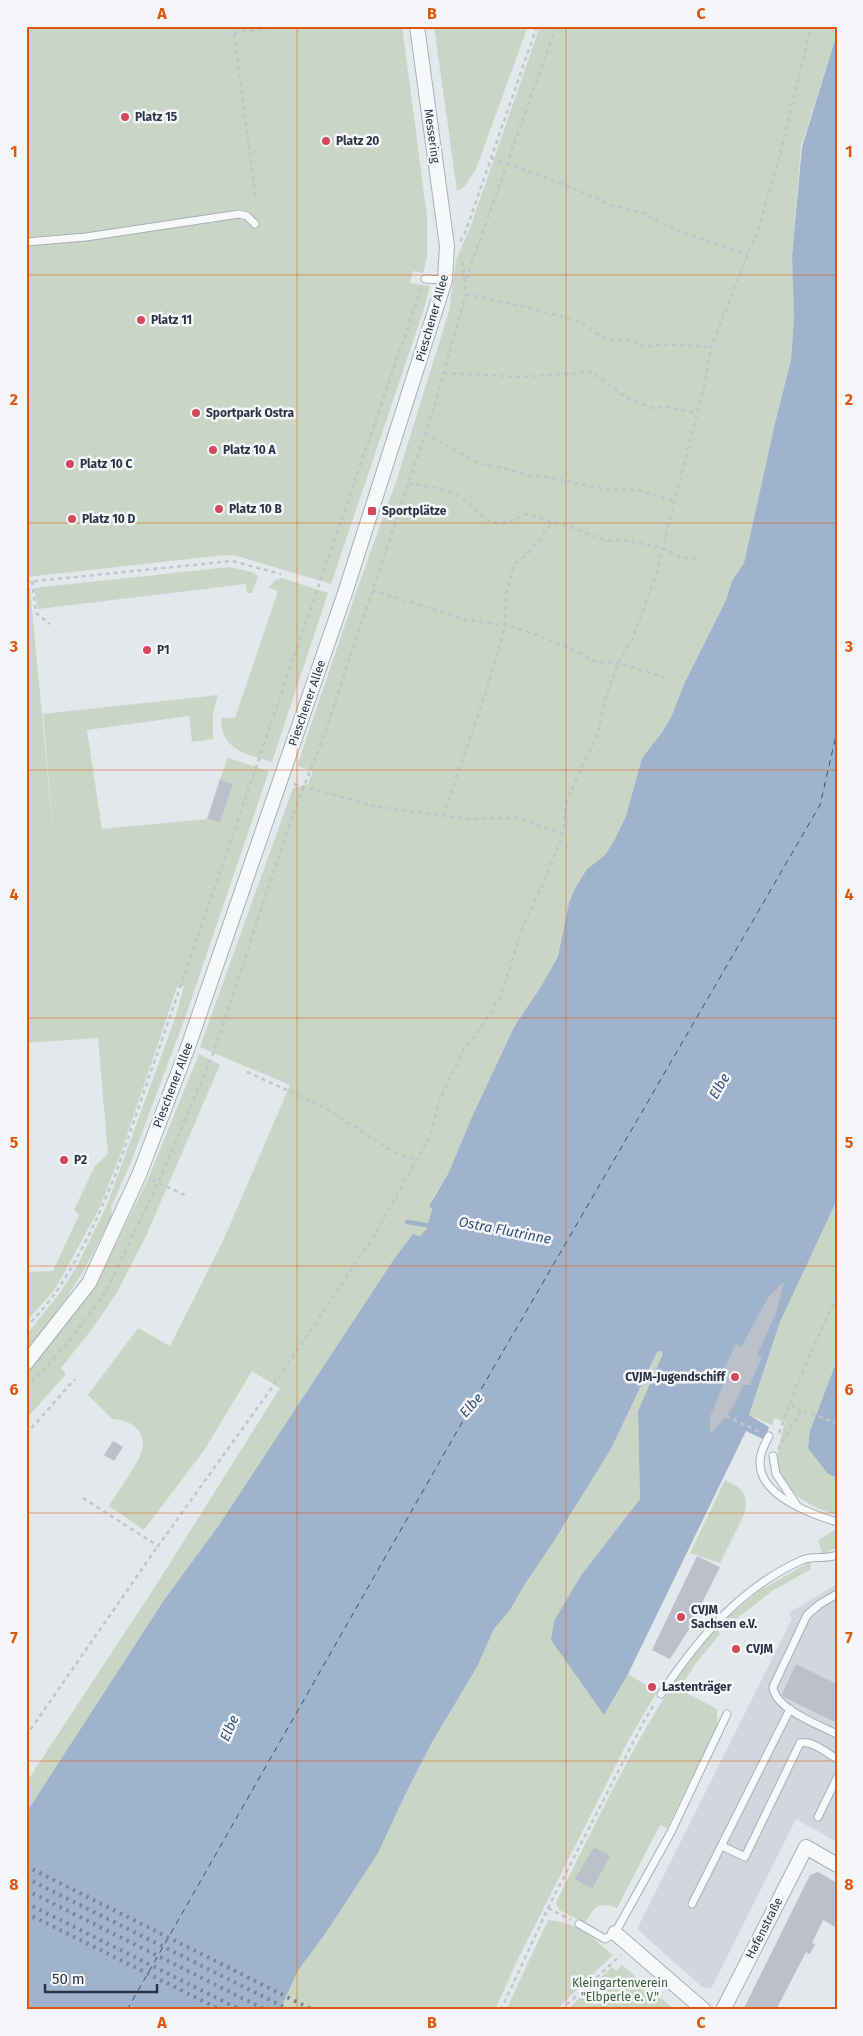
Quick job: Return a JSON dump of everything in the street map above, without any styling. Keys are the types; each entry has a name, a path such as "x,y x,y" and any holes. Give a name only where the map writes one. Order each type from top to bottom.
{"street":[{"name":"Messering","path":"417,26 448,246"},
{"name":"Pieschener Allee","path":"26,1363 89,1283 139,1175 188,1047 372,511 445,280 448,246"},
{"name":"Hafenstraße","path":"723,2010 806,1847 837,1865"},
{"path":"615,1933 704,2010"}],"lane":[{"path":"26,242 86,237 239,214 247,216 255,224"},
{"path":"425,279 445,280"},
{"path":"768,1436 760,1462 763,1477 772,1489 798,1507 837,1522"},
{"path":"773,1456 776,1474 798,1507"},
{"path":"661,1694 685,1658 714,1625 752,1590 800,1560 837,1555"},
{"path":"837,1594 820,1604 807,1615 775,1680 774,1693 777,1700 790,1709 837,1734"},
{"path":"692,1904 790,1709"},
{"path":"578,1924 605,1939 615,1933 671,1832 728,1714"},
{"path":"722,1846 744,1857 800,1743 810,1744 837,1760"},
{"path":"818,1816 837,1778"}],"path":[{"path":"233,26 256,200"},
{"path":"234,33 283,26"},
{"path":"448,246 460,242 464,236 537,26"},
{"path":"465,280 556,26"},
{"path":"26,1736 158,1546 273,1386 374,1236 431,1134 438,1104 464,1049 481,1028 501,995 522,929 563,834 566,804 597,736 604,698 618,663 632,640 657,571 705,382 711,346 760,227 811,26"},
{"path":"492,158 611,204 643,213 678,231 748,255"},
{"path":"26,1328 57,1291 77,1258 103,1207 116,1173 425,279"},
{"path":"466,294 534,309 580,322 606,339 634,340 646,347 661,344 711,346"},
{"path":"444,372 522,377 591,372 628,398 652,408 665,407 697,413"},
{"path":"425,433 480,464 609,490 638,490 674,501"},
{"path":"409,482 451,492 469,502 483,518 494,523 509,523 526,514 567,526 607,541 622,540 662,547 682,558 702,558"},
{"path":"443,816 488,683 505,625 506,594 514,565 529,552 552,523"},
{"path":"26,582 232,561 281,574"},
{"path":"32,581 36,612 50,624"},
{"path":"372,590 467,620 505,625 526,631 566,647 596,662 618,663 667,678"},
{"path":"280,779 379,807 469,819 518,818 563,834"},
{"path":"247,1072 322,1106 391,1150 417,1161"},
{"path":"139,1175 187,1196"},
{"path":"773,1456 799,1380 837,1294"},
{"path":"26,1434 75,1380"},
{"path":"790,1405 837,1423"},
{"path":"773,1456 801,1410"},
{"path":"726,1416 768,1436"},
{"path":"83,1498 158,1546"},
{"path":"501,2010 548,1908 644,1721 661,1694"},
{"path":"548,1908 578,1924"},
{"path":"561,2010 630,1946"}],"shaded area":[{"path":"837,1584 837,1842 796,1819 711,1989 702,1987 637,1929 792,1619 789,1613"}],"green space":[{"name":"Sportpark Ostra","path":"26,26 402,26 427,216 427,257 423,273 413,271 410,283 430,286 424,309 331,584 237,556 225,555 26,577"},
{"path":"434,26 528,26 476,169 464,187 457,191"},
{"path":"540,26 837,26 837,33 801,147 792,256 794,318 791,360 744,563 732,581 726,600 685,682 671,717 663,731 642,758 626,816 614,841 605,855 587,869 574,890 569,903 558,955 540,988 514,1027 471,1119 449,1172 431,1201 431,1215 426,1229 420,1236 413,1235 394,1259 219,1525 164,1600 26,1813 26,1783 160,1579 280,1388 252,1371 205,1449 144,1530 109,1506 140,1457 143,1444 142,1438 131,1424 112,1419 88,1395 138,1328 170,1346 223,1241 290,1085 200,1047 293,788 308,784 313,771 297,766 355,595 396,482 449,311 456,260 470,228"},
{"path":"229,567 252,572 258,576 252,593 247,593 246,584 38,609 34,588"},
{"path":"282,578 328,593 272,762 245,753 231,744 225,738 221,718 235,718 278,591 269,588 275,580"},
{"path":"26,588 30,588 56,862 43,714 218,695 213,713 213,739 192,742 189,716 87,730 102,829 207,819 220,823 233,784 220,779 228,758 269,771 185,1018 131,1162 111,1207 112,1216 84,1270 67,1297 26,1352 26,1335 59,1294 77,1266 107,1205 175,1018 184,986 177,987 121,1153 99,1209 55,1289 26,1322 26,1272 53,1271 79,1215 74,1210 95,1166 108,1154 98,1038 26,1043"},
{"path":"199,1054 220,1065 146,1236 116,1294 92,1329 61,1368 66,1374 26,1419 26,1375 93,1290 148,1179"},
{"path":"837,1200 837,1360 810,1431 828,1474 837,1478 837,1515 806,1502 789,1488 783,1479 779,1469 778,1457 779,1444 785,1422 774,1418 772,1425 749,1415 780,1322"},
{"path":"661,1351 664,1354 638,1411 640,1499 582,1574 604,1715 628,1674 657,1692 628,1741 517,1961 495,2010 280,2010 296,1972 378,1853 431,1744 477,1667 494,1629 510,1610 611,1449 657,1352"},
{"path":"725,1480 740,1489 746,1502 744,1515 720,1563 690,1553"},
{"path":"837,1529 837,1547 823,1555 818,1540"},
{"path":"810,1562 811,1569 772,1591 730,1624 728,1617 760,1590"},
{"path":"717,1627 720,1634 696,1663 679,1689 717,1709 717,1727 667,1828 660,1825 617,1908 601,1905 594,1909 585,1923 559,1910 556,1902 640,1739 676,1679"},
{"path":"548,1920 576,1927 613,1955 556,2010 506,2010"},
{"name":"Kleingartenverein \"Elbperle e. V.\"","path":"622,1965 675,2010 567,2010 612,1967 616,1971"}],"water":[{"name":"Elbe","path":"837,33 837,1200 780,1322 749,1415 769,1427 765,1440 746,1431 628,1674 604,1715 551,1640 554,1621 582,1574 640,1499 638,1411 663,1354 661,1351 657,1352 611,1449 510,1610 494,1629 477,1667 431,1744 378,1853 327,1931 297,1972 280,2010 26,2010 26,1813 164,1600 219,1525 394,1259 413,1234 420,1236 427,1228 432,1209 429,1206 449,1172 471,1119 514,1027 540,988 558,956 569,903 574,890 587,869 605,855 614,841 626,816 642,758 663,731 671,717 685,682 726,600 732,581 744,563 791,360 794,318 792,256 802,147"},
{"path":"837,1360 837,1478 828,1474 808,1448 810,1431"}],"building":[{"path":"220,779 233,784 220,823 207,819"},
{"path":"784,1282 776,1313 757,1355 762,1357 750,1385 743,1385 733,1407 710,1434 710,1417 726,1377 723,1371 736,1344 741,1347 769,1296"},
{"path":"113,1441 123,1447 114,1461 104,1455"},
{"name":"CVJM Sachsen e.V.","path":"697,1556 720,1567 689,1629 670,1659 652,1650"},
{"path":"796,1664 837,1684 837,1723 784,1697 782,1694"},
{"path":"594,1847 610,1856 592,1889 575,1879"},
{"path":"818,1872 837,1883 837,1928 823,1920 812,1943 815,1944 810,1954 806,1952 776,2010 743,2010 810,1875"}],"waterway":[{"name":"Ostra Flutrinne","path":"407,1222 432,1226"}],"ferry route":[{"path":"127,2010 476,1398 820,805 837,731"}],"railway":[{"path":"26,1866 313,2010"},
{"path":"26,1878 290,2010"},
{"path":"26,1890 266,2010"},
{"path":"26,1903 241,2010"},
{"path":"26,1913 221,2010"}],"place":[{"name":"Platz 15","path":"125,117"},
{"name":"Platz 20","path":"326,141"},
{"name":"Platz 11","path":"141,320"},
{"name":"Sportpark Ostra","path":"196,413"},
{"name":"Platz 10 A","path":"213,450"},
{"name":"Platz 10 C","path":"70,464"},
{"name":"Platz 10 B","path":"219,509"},
{"name":"Sportplätze","path":"372,511"},
{"name":"Platz 10 D","path":"72,519"},
{"name":"P1","path":"147,650"},
{"name":"P2","path":"64,1160"},
{"name":"CVJM-Jugendschiff","path":"735,1377"},
{"name":"CVJM Sachsen e.V.","path":"681,1617"},
{"name":"CVJM","path":"736,1649"},
{"name":"Lastenträger","path":"652,1687"}]}
